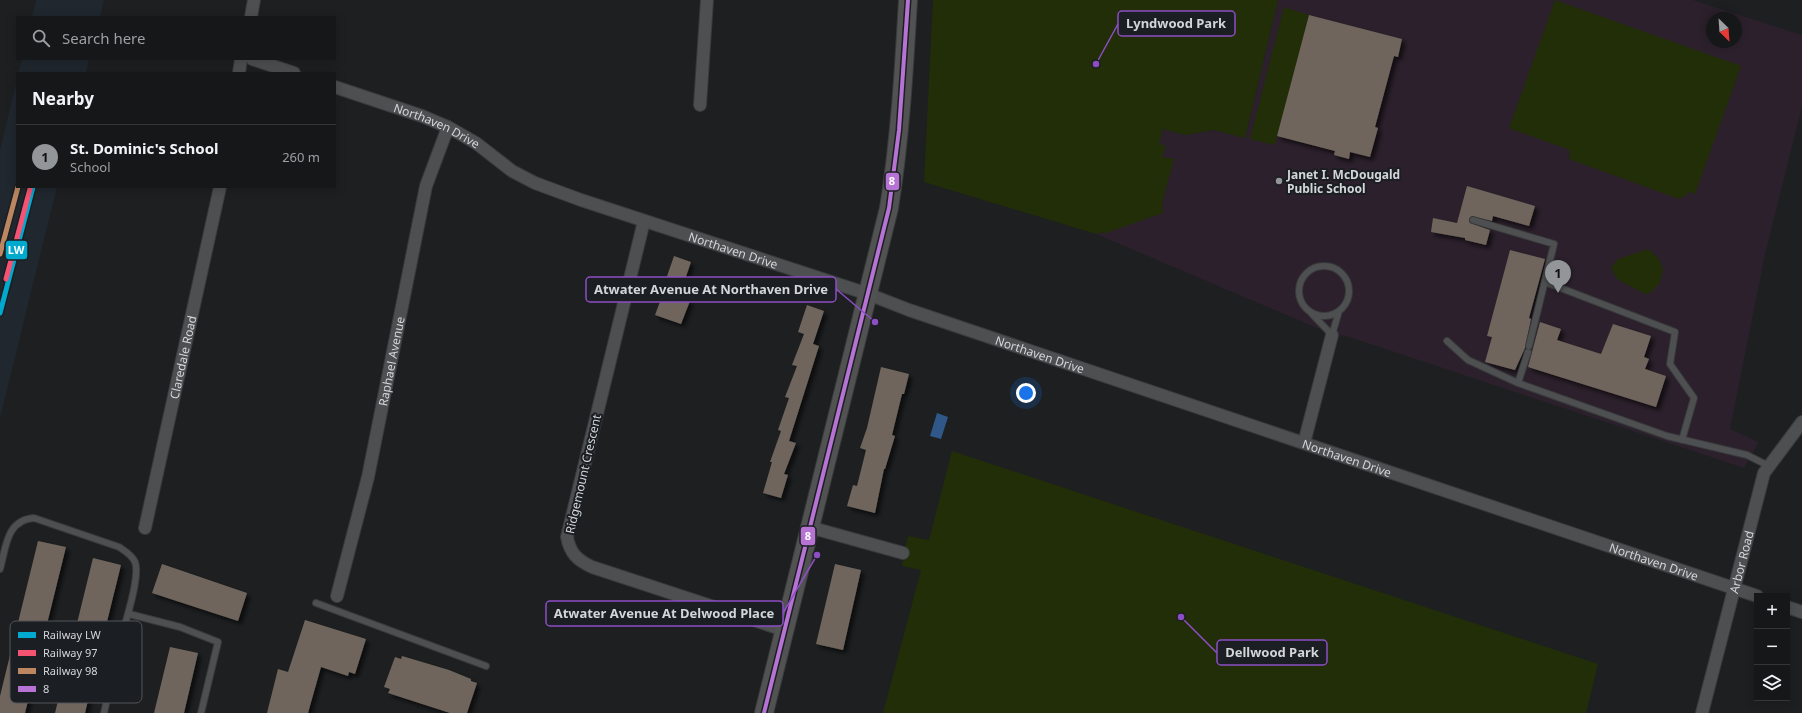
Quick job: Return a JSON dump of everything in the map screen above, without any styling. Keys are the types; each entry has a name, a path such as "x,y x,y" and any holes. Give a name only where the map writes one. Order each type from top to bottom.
{"street":[{"path":"251,16 254,0"},
{"path":"700,105 707,0"},
{"path":"764,713 889,208 896,167 908,0"},
{"path":"239,72 241,60"},
{"path":"255,60 291,72"},
{"name":"Northaven Drive","path":"336,87 422,116 448,127 476,143 512,171 535,183 644,221 868,294 909,310 1754,595"},
{"name":"Raphael Avenue","path":"337,596 368,477 424,193 448,127"},
{"name":"Claredale Road","path":"145,528 220,188"},
{"name":"Ridgemount Crescent","path":"644,221 567,537 569,548 581,562 592,567 784,630"},
{"path":"1304,443 1332,335"},
{"name":"Arbor Road","path":"1702,713 1764,474 1802,422"},
{"path":"809,527 903,553"},
{"path":"1790,608 1802,612"}],"lane":[{"path":"1473,220 1554,244 1529,349 1518,383"},
{"path":"1306,309 1314,314 1322,316 1331,315 1339,311 1348,301 1350,292 1349,283 1345,276 1338,269 1321,265 1312,268 1300,281 1298,290 1301,302 1306,309 1332,335 1339,311"},
{"path":"1545,282 1675,332 1670,364 1694,398 1682,440"},
{"path":"1447,341 1468,360 1518,383 1667,436 1747,455 1769,466"},
{"path":"0,569 9,533 12,527 25,519 34,518 119,547 125,551 134,562 136,569 127,621"},
{"path":"316,603 486,666"},
{"path":"129,614 180,627 218,642 201,713"},
{"path":"104,713 106,703"}],"shaded area":[{"path":"36,0 104,0 100,16 32,16"},
{"path":"1278,0 1693,0 1730,12 1706,12 1706,48 1742,48 1742,16 1802,35 1802,106 1766,250 1730,429 1759,442 1744,468 1346,336 1331,334 1096,234 1128,224 1162,203 1173,160 1162,157 1158,144 1163,129 1185,135 1214,130 1245,138"},
{"path":"22,60 89,60 86,72 18,72"},
{"path":"16,83 16,188 57,188 0,418 0,150"}],"green space":[{"path":"933,0 1278,0 1245,138 1214,130 1185,135 1163,129 1159,144 1166,146 1162,157 1174,159 1162,203 1163,213 1103,234 1103,232 1096,234 924,182"},
{"path":"1555,0 1741,66 1695,194 1688,192 1687,195 1679,199 1569,159 1570,150 1509,128"},
{"path":"1284,7 1309,15 1275,145 1250,139"},
{"path":"1648,249 1659,259 1663,270 1659,284 1650,293 1645,294 1617,279 1611,268 1618,259"},
{"path":"952,451 1598,664 1586,713 883,713 921,570 902,566 908,536 929,540"}],"water":[{"path":"937,413 948,417 941,439 930,436"}],"building":[{"path":"1309,15 1402,39 1398,57 1394,56 1375,127 1378,128 1370,157 1350,152 1349,159 1334,155 1335,151 1277,136"},
{"path":"1467,186 1535,206 1529,226 1493,216 1492,221 1472,216 1469,219 1470,223 1490,230 1486,245 1465,240 1465,238 1431,232 1433,218 1457,223"},
{"path":"1510,250 1545,259 1529,318 1531,319 1525,348 1515,370 1485,362 1492,337 1487,336"},
{"path":"674,256 691,262 679,297 690,301 681,324 655,315 667,283 665,282"},
{"path":"807,305 824,311 813,344 819,346 789,441 796,443 784,474 788,475 781,498 763,493 772,462 770,462 781,431 778,430 789,398 785,397 797,366 792,365 804,334 798,332"},
{"path":"1540,322 1561,329 1557,340 1601,354 1613,324 1651,336 1644,357 1649,359 1645,369 1666,376 1656,407 1528,367"},
{"path":"881,367 909,374 904,394 902,394 892,435 895,436 884,469 875,513 847,506 853,485 857,486 866,450 860,448 867,428"},
{"path":"38,541 66,547 48,621 18,621"},
{"path":"93,558 121,565 107,621 78,621"},
{"path":"162,564 247,593 238,621 152,593"},
{"path":"835,564 861,570 843,650 816,644"},
{"path":"305,620 366,639 355,674 349,672 348,676 321,667 308,713 267,713 278,669 288,672"},
{"path":"170,647 198,653 184,713 154,713"},
{"path":"10,655 10,703 27,703 25,713 0,713 0,696"},
{"path":"402,656 449,670 477,683 467,713 450,713 388,693 390,689 384,687 395,657 401,659"},
{"path":"57,703 87,703 85,713 55,713"}],"rail line":[{"name":"98","path":"0,254 18,188"},
{"name":"LW","path":"0,313 33,188"},
{"name":"97","path":"6,279 30,189"}],"transit line":[{"name":"8","path":"764,713 889,208 899,130 908,0"}],"place":[{"name":"Lyndwood Park","path":"1096,64"},
{"name":"Janet I. McDougald Public School","path":"1279,181"},
{"name":"St. Dominic's School","path":"1558,293"},
{"name":"Atwater Avenue At Northaven Drive","path":"875,322"},
{"name":"Atwater Avenue At Delwood Place","path":"817,555"},
{"name":"Dellwood Park","path":"1181,617"}]}
